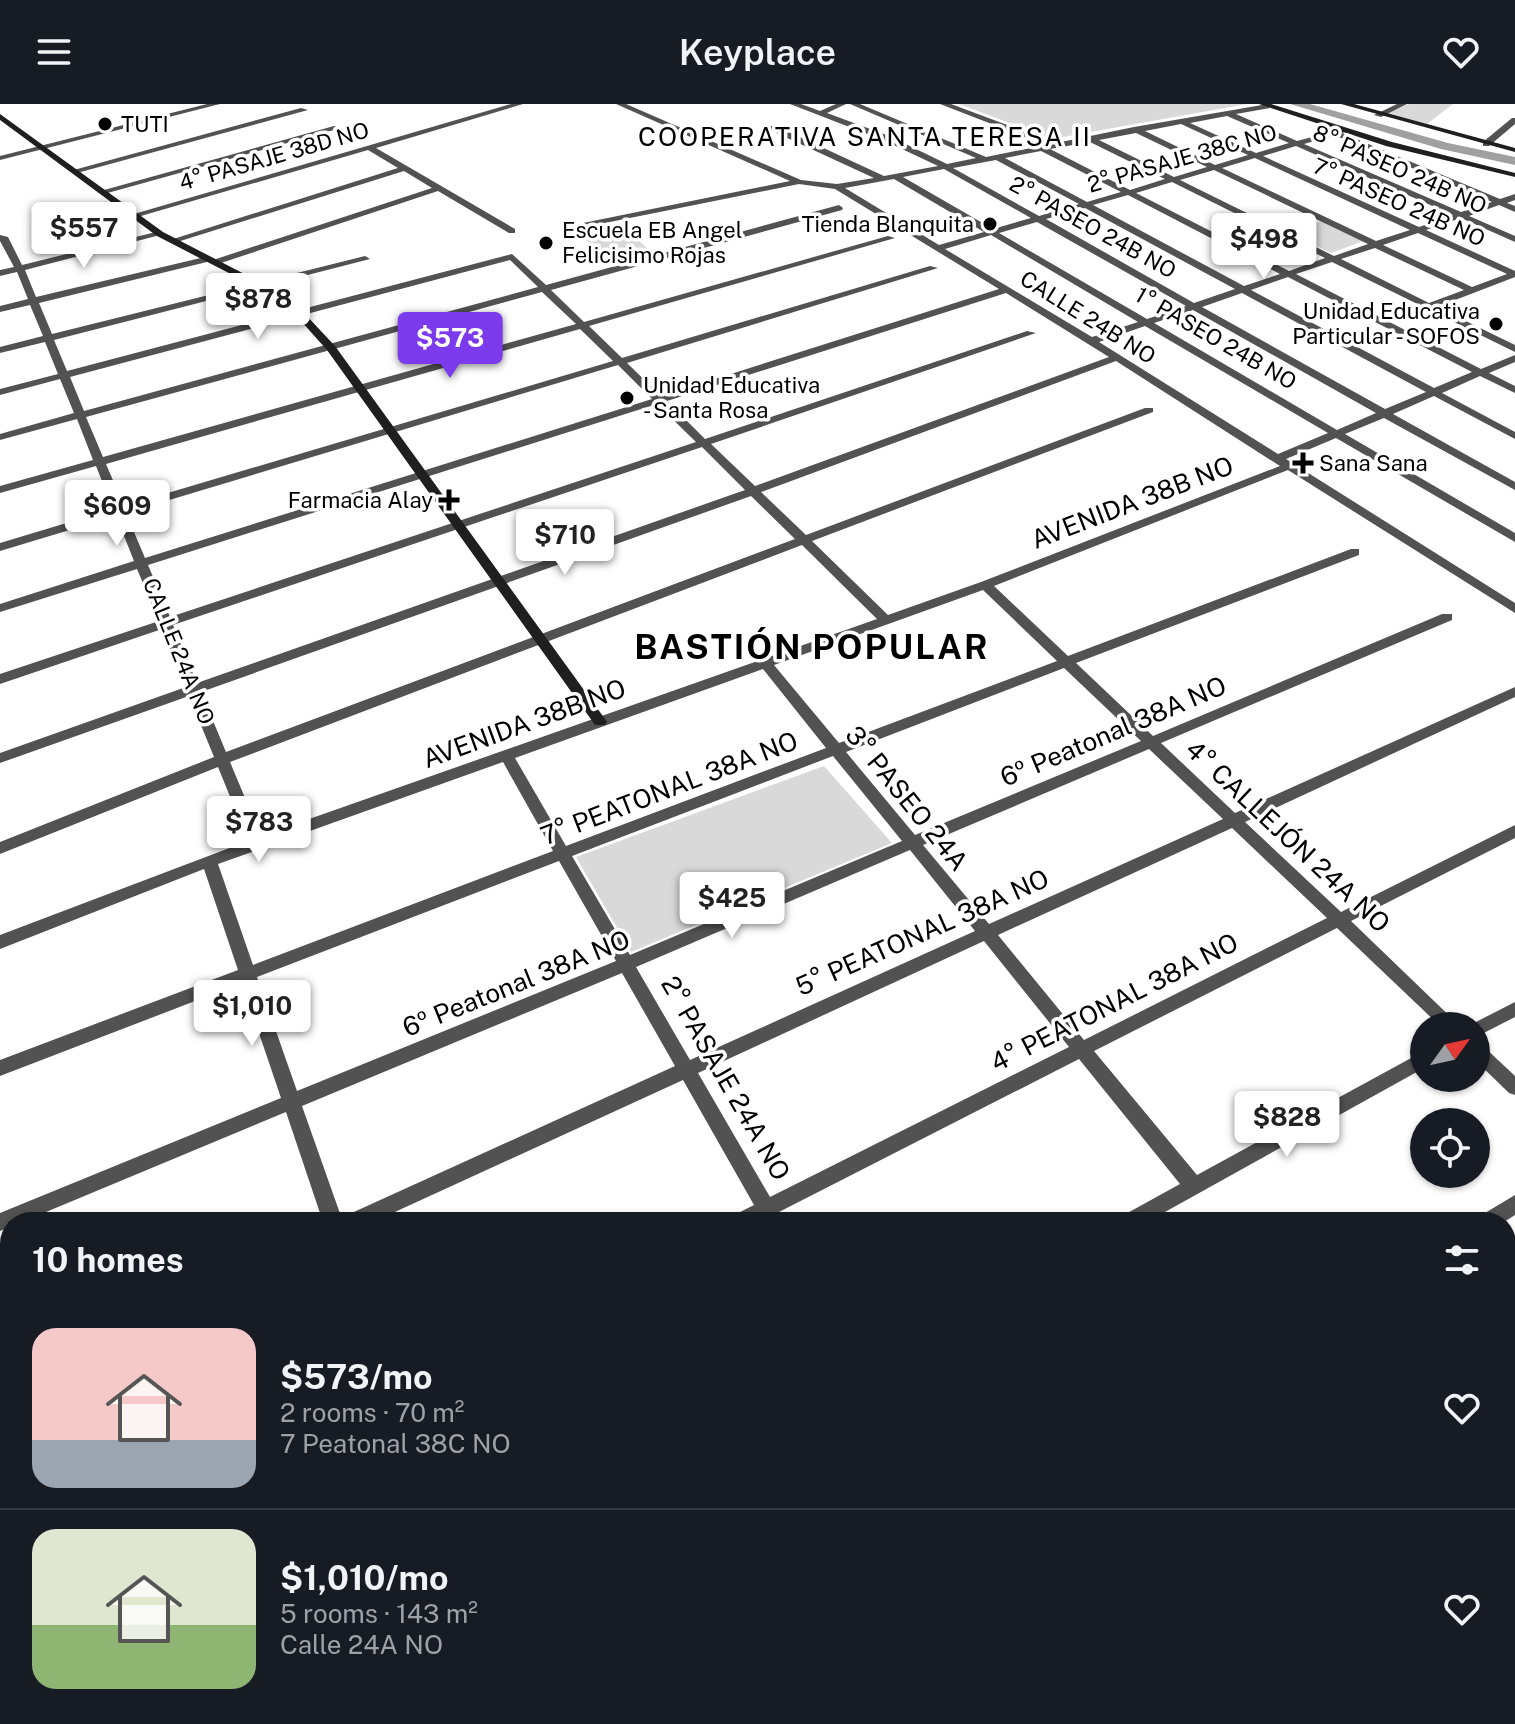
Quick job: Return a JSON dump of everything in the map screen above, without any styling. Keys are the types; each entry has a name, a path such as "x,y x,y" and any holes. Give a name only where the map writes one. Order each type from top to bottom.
{"main road":[{"path":"1345,104 1515,150"},
{"path":"1265,105 1338,131 1515,175"},
{"path":"0,116 131,216 166,238 264,285 301,312 331,348 600,722"}],"street":[{"path":"0,158 216,104"},
{"name":"4° PASAJE 38D NO","path":"131,216 519,104"},
{"name":"CALLE 24B NO","path":"620,104 799,182 837,187 1117,357 1514,607"},
{"name":"2° PASEO 24B NO","path":"794,104 886,138 944,166 1515,487"},
{"path":"819,114 842,104"},
{"path":"854,104 958,145 985,159"},
{"path":"944,104 1054,146"},
{"path":"1378,115 1403,104"},
{"path":"837,187 1265,105"},
{"path":"74,171 304,110"},
{"name":"8° PASEO 24B NO","path":"1227,113 1515,239"},
{"path":"1486,144 1515,120"},
{"name":"7° PASEO 24B NO","path":"1181,122 1515,274"},
{"path":"101,192 337,128"},
{"path":"773,128 882,178"},
{"path":"1134,129 1473,291"},
{"path":"1338,131 1515,209"},
{"name":"2° PASAJE 38C NO","path":"938,248 1338,131"},
{"path":"1091,139 1515,349"},
{"path":"369,147 512,231"},
{"path":"1042,148 1515,390"},
{"path":"997,157 1515,436"},
{"path":"0,273 166,238 405,168"},
{"name":"1° PASEO 24B NO","path":"895,176 1515,538"},
{"path":"583,226 799,182"},
{"path":"0,309 212,261 440,188"},
{"path":"1091,341 1515,197"},
{"path":"0,437 839,208"},
{"name":"CALLE 24A NO","path":"2,238 20,269 257,844"},
{"path":"0,490 891,238"},
{"path":"0,392 508,257 516,258 886,620"},
{"path":"0,350 365,259"},
{"path":"0,547 933,268"},
{"path":"1430,306 1515,274"},
{"path":"0,608 1007,290"},
{"path":"0,679 1031,333"},
{"path":"0,758 753,491 1117,357"},
{"name":"AVENIDA 38B NO","path":"0,942 209,861 985,585 1283,462 1515,358"},
{"path":"0,848 223,759 1149,410"},
{"name":"7° PEATONAL 38A NO","path":"0,1068 1355,552"},
{"name":"4° CALLEJÓN 24A NO","path":"985,585 1436,1012"},
{"name":"6º Peatonal 38A NO","path":"24,1212 626,964 1447,617"},
{"name":"3° PASEO 24A","path":"765,663 1194,1186"},
{"name":"5° PEATONAL 38A NO","path":"374,1212 1515,692"},
{"name":"2° PASAJE 24A NO","path":"506,755 768,1212"},
{"name":"4° PEATONAL 38A NO","path":"776,1212 1081,1050 1515,831"},
{"path":"209,861 330,1212"},
{"path":"1490,1022 1515,1009"},
{"path":"1490,1063 1515,1087"},
{"path":"1147,1212 1410,1067"}],"shaded area":[{"path":"959,104 1247,104 1052,139"},
{"path":"1409,104 1453,104 1427,124 1388,113"},
{"path":"1321,221 1363,241 1331,253 1288,232"},
{"path":"619,223 655,255 612,266 578,232"},
{"path":"824,766 892,843 631,952 576,857"}],"waterway":[{"path":"1296,104 1446,146 1515,161"}],"place":[{"name":"TUTI","path":"105,124"},
{"name":"Tienda Blanquita","path":"990,224"},
{"name":"Escuela EB Angel Felicisimo Rojas","path":"546,243"},
{"name":"Unidad Educativa Particular - SOFOS","path":"1496,324"},
{"name":"Unidad Educativa - Santa Rosa","path":"627,398"},
{"name":"Sana Sana","path":"1303,463"},
{"name":"Farmacia Alay","path":"449,500"}],"district":[{"name":"COOPERATIVA SANTA TERESA II","path":"865,136"},
{"name":"BASTIÓN POPULAR","path":"812,647"}]}
